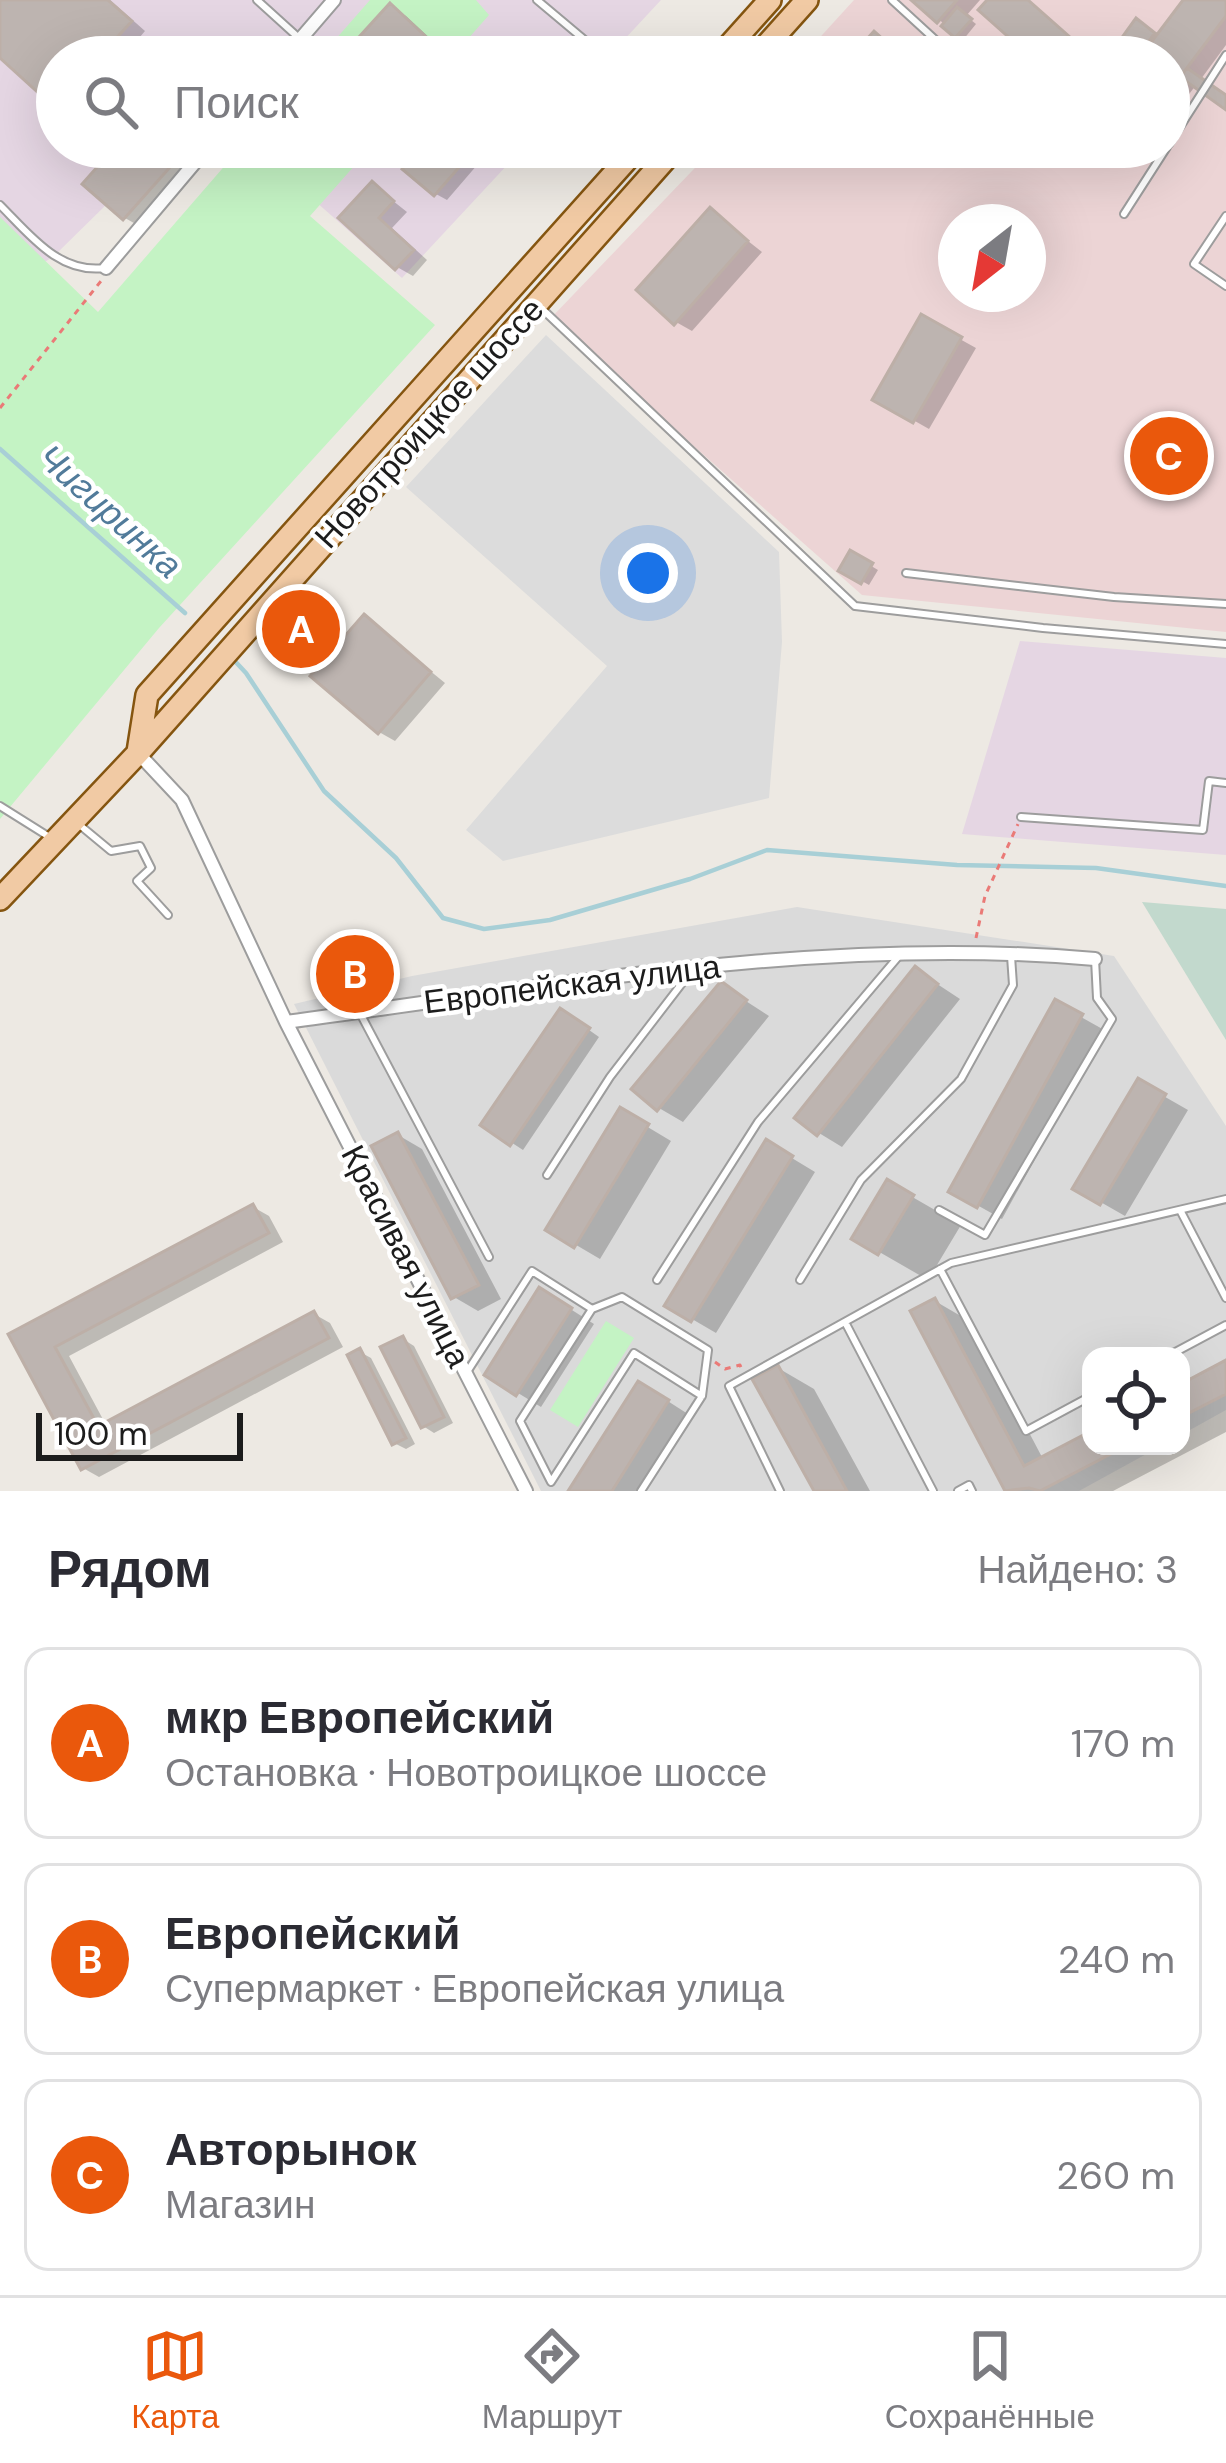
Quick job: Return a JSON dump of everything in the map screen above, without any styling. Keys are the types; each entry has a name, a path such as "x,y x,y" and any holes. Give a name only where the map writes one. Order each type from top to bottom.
{"main road":[{"path":"738,36 770,0"},
{"path":"775,36 807,0"},
{"name":"Новотроицкое шоссе","path":"138,753 147,695 619,168"},
{"name":"Новотроицкое шоссе","path":"138,753 657,168"},
{"path":"0,899 138,753"}],"street":[{"path":"303,36 334,0"},
{"path":"106,268 190,168"},
{"path":"138,753 182,800 286,1022"},
{"name":"Европейская улица","path":"286,1022 695,966 904,950 1095,959"},
{"name":"Красивая улица","path":"286,1022 526,1491"}],"lane":[{"path":"256,0 297,36"},
{"path":"537,0 580,36"},
{"path":"892,0 931,36"},
{"path":"1190,111 1226,55"},
{"path":"1124,214 1154,168"},
{"path":"0,206 62,261 85,271 106,268"},
{"path":"1226,216 1194,264 1226,286"},
{"path":"536,304 855,606 1226,644"},
{"path":"906,573 1114,597 1226,604"},
{"path":"1021,817 1203,830 1209,781 1226,783"},
{"path":"0,806 54,840"},
{"path":"73,820 110,851 140,846 151,868 136,880 168,915"},
{"path":"657,1280 758,1121 904,950"},
{"path":"800,1280 861,1180 962,1079 1013,985 1011,952"},
{"path":"939,1210 985,1235 1112,1019 1097,998 1095,959"},
{"path":"547,1175 610,1077 695,966"},
{"path":"360,1012 489,1257"},
{"path":"780,1491 729,1386 952,1263 1226,1199"},
{"path":"1180,1210 1226,1298"},
{"path":"940,1269 1026,1431 1082,1401"},
{"path":"466,1374 532,1270 592,1309"},
{"path":"641,1491 702,1396 708,1350 622,1297 592,1309 520,1421 551,1482 634,1353 702,1396"},
{"path":"845,1322 933,1491"},
{"path":"1185,1347 1226,1325"},
{"path":"958,1491 969,1485 972,1491"}],"path":[{"path":"0,408 100,287 106,268"},
{"path":"973,952 992,880 1021,817"},
{"path":"707,1357 724,1369 740,1365 746,1377"}],"shaded area":[{"path":"0,0 661,0 628,36 36,36 36,168 144,168 54,256 0,291"},
{"path":"854,0 1226,0 1226,632 862,595 550,319 695,168 1190,168 1190,36 821,36"},
{"path":"278,168 504,168 402,278"},
{"path":"546,335 779,552 782,642 769,798 503,861 466,830 607,666 406,487"},
{"path":"1020,641 1226,658 1226,855 962,834"},
{"path":"797,907 1114,956 1226,1126 1226,1410 1190,1430 1190,1347 1082,1347 1082,1455 1145,1455 1079,1491 541,1491 294,1004 412,976"}],"green space":[{"path":"370,0 476,0 489,15 470,36 338,36"},
{"path":"223,168 352,168 310,216 435,325 159,628 0,819 0,217 98,312"},
{"path":"1142,902 1226,909 1226,1040"},
{"path":"606,1321 634,1338 578,1427 550,1410"}],"building":[{"path":"0,0 108,0 132,21 118,36 36,36 36,91 0,58"},
{"path":"911,0 957,0 937,23"},
{"path":"987,0 1028,0 1069,36 1007,36 978,10"},
{"path":"1183,0 1226,0 1226,16 1190,64 1190,36 1156,36"},
{"path":"390,3 425,36 360,36"},
{"path":"957,7 972,19 957,36 941,26"},
{"path":"1136,18 1155,33 1153,36 1123,36"},
{"path":"1190,70 1226,95 1226,110 1190,84"},
{"path":"96,168 169,168 123,220 82,184"},
{"path":"403,168 458,168 434,196"},
{"path":"372,181 394,201 379,218 414,250 395,270 338,218"},
{"path":"710,207 748,241 674,325 636,290"},
{"path":"921,314 962,337 913,423 872,400"},
{"path":"850,550 873,563 861,584 838,571"},
{"path":"364,614 431,672 378,734 310,676"},
{"path":"346,938 373,974 360,985 332,949"},
{"path":"915,966 938,984 817,1136 794,1118"},
{"path":"721,981 747,1000 657,1111 631,1089"},
{"path":"1055,999 1083,1014 977,1208 948,1192"},
{"path":"560,1008 590,1028 510,1146 480,1125"},
{"path":"1138,1078 1166,1094 1100,1205 1072,1189"},
{"path":"620,1107 649,1124 574,1248 545,1230"},
{"path":"398,1132 479,1285 451,1299 371,1146"},
{"path":"766,1139 793,1156 691,1322 664,1306"},
{"path":"887,1179 914,1195 878,1255 851,1239"},
{"path":"253,1204 269,1233 55,1347 98,1426 314,1311 329,1338 81,1470 8,1334"},
{"path":"539,1287 572,1308 516,1396 484,1375"},
{"path":"935,1298 1024,1466 1082,1436 1082,1455 1109,1455 1040,1491 1005,1491 910,1311"},
{"path":"403,1336 444,1417 421,1428 380,1347"},
{"path":"360,1348 406,1438 392,1445 347,1355"},
{"path":"1226,1360 1226,1394 1190,1412 1190,1379"},
{"path":"778,1365 847,1491 814,1491 752,1379"},
{"path":"638,1381 669,1400 612,1491 568,1491"}],"waterway":[{"name":"Чигиринка","path":"0,449 185,613"},
{"path":"232,658 324,791 396,858 443,918 484,929 550,920 690,879 767,850 957,865 1096,868 1226,886"}],"place":[{"name":"Авторынок","path":"1169,456"},
{"name":"мкр Европейский","path":"301,629"},
{"name":"Европейский","path":"355,974"}]}
